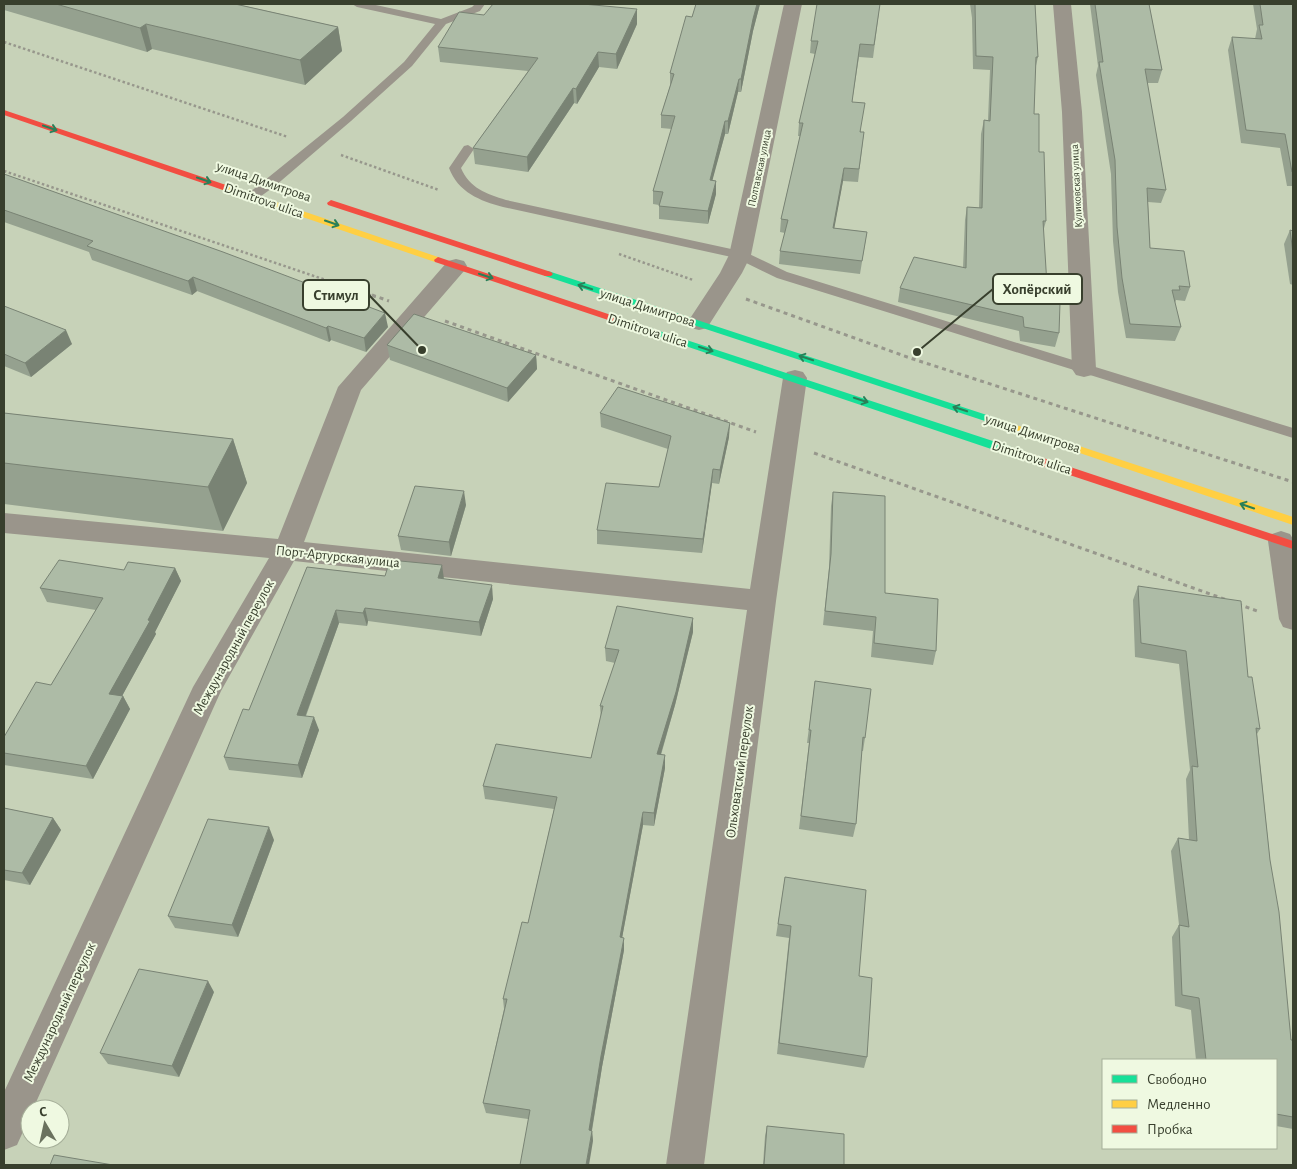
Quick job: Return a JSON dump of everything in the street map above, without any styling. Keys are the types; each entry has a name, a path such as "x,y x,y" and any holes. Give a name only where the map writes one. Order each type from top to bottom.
{"main road":[{"name":"Dimitrova ulica","path":"4,112 456,266 795,378 1289,536"},
{"name":"улица Димитрова","path":"253,177 276,185"},
{"name":"улица Димитрова","path":"318,199 699,323 1289,536"}],"street":[{"name":"Полтавская улица","path":"699,323 732,273 740,254 793,4"},
{"name":"Куликовская улица","path":"1062,4 1072,112 1084,369"},
{"name":"Международный переулок","path":"4,1132 208,687 288,550 350,386 456,266"},
{"name":"Ольховатский переулок","path":"685,1165 762,601 795,378"},
{"name":"Порт-Артурская улица","path":"4,523 288,550 762,601"},
{"path":"1289,536 1293,619"}],"lane":[{"path":"357,4 442,22"},
{"path":"253,196 276,185 408,64 442,22 476,9 480,4"},
{"path":"468,149 455,168 457,176 464,185 477,194 504,203 740,254 782,274 1293,433"}],"path":[{"path":"4,171 417,311 1228,600"},
{"path":"910,358 1293,482"},
{"path":"1237,604 1265,614"}],"building":[{"path":"56,4 235,4 338,27 300,60 146,24 140,28"},
{"path":"493,4 583,4 637,9 616,54 598,52 576,89 573,88 527,157 473,148 538,58 438,47 459,12 484,15"},
{"path":"696,4 757,4 741,79 739,79 728,121 725,121 710,180 716,181 708,211 659,206 663,192 653,191 675,116 661,115 674,74 670,73 686,16 692,17"},
{"path":"817,4 880,4 874,45 860,44 852,102 865,103 860,132 864,132 859,169 844,168 833,228 867,232 862,261 780,251 788,220 781,219 803,123 799,123 818,41 811,41"},
{"path":"975,4 1035,4 1038,57 1036,57 1034,114 1039,114 1039,152 1044,152 1046,221 1043,221 1048,301 1060,303 1059,333 1024,327 1023,317 900,288 914,257 966,268 967,207 982,208 984,120 990,121 993,57 976,56"},
{"path":"1095,4 1149,4 1162,70 1145,69 1166,190 1147,188 1150,248 1184,251 1190,287 1179,286 1180,290 1172,290 1181,327 1130,324 1122,278 1117,227 1115,160 1099,62 1103,62"},
{"path":"1260,4 1293,4 1293,172 1285,134 1246,130 1232,37 1262,39 1259,25 1263,25"},
{"path":"4,174 223,252 385,313 364,338 328,326 326,328 193,277 188,281 87,246 93,241 4,210"},
{"path":"1290,230 1293,231 1293,253"},
{"path":"4,306 66,330 25,363 4,354"},
{"path":"414,314 536,355 507,388 387,345"},
{"path":"618,387 730,423 720,470 713,469 703,539 597,530 606,483 659,487 671,436 600,413"},
{"path":"4,413 233,439 208,487 4,463"},
{"path":"415,486 464,491 449,542 398,536"},
{"path":"833,492 885,496 885,593 938,599 936,651 874,643 876,617 825,611 831,554"},
{"path":"59,560 124,570 128,562 175,568 148,620 150,621 109,694 123,696 86,766 4,753 4,737 36,682 51,685 103,598 40,588"},
{"path":"390,560 442,565 438,578 492,585 479,622 365,608 363,613 336,610 297,715 314,717 298,765 224,757 243,709 249,710 307,567 385,576"},
{"path":"1138,586 1241,601 1248,677 1252,677 1260,729 1256,728 1270,860 1279,912 1291,1040 1293,1040 1293,1117 1277,1114 1277,1059 1206,1059 1199,998 1182,995 1179,925 1189,927 1178,838 1197,841 1192,766 1198,767 1186,651 1141,643"},
{"path":"617,606 693,618 676,692 657,754 665,755 654,813 643,812 620,937 624,938 601,1056 589,1130 592,1131 586,1165 520,1165 530,1110 483,1103 507,999 503,999 522,922 528,923 557,797 483,786 496,744 591,758 603,706 600,706 619,650 605,648"},
{"path":"815,681 871,689 865,738 863,737 856,824 801,816"},
{"path":"4,808 53,818 22,873 4,870"},
{"path":"208,819 269,827 232,925 168,916"},
{"path":"785,877 866,890 859,976 872,978 867,1057 779,1043 791,926 778,924"},
{"path":"139,969 208,981 172,1066 100,1053"},
{"path":"767,1126 844,1134 844,1165 764,1165"},
{"path":"54,1155 113,1165 50,1165"}],"traffic: fast":[{"path":"548,274 995,421"},
{"path":"641,328 1007,450"}],"traffic: slow":[{"path":"223,187 438,260"},
{"path":"995,421 1293,521"}],"traffic: jam":[{"path":"4,112 223,187"},
{"path":"331,203 548,274"},
{"path":"438,260 641,328"},
{"path":"1007,450 1293,545"}],"place":[{"name":"Стимул","path":"422,350"},
{"name":"Хопёрский","path":"917,352"}]}
